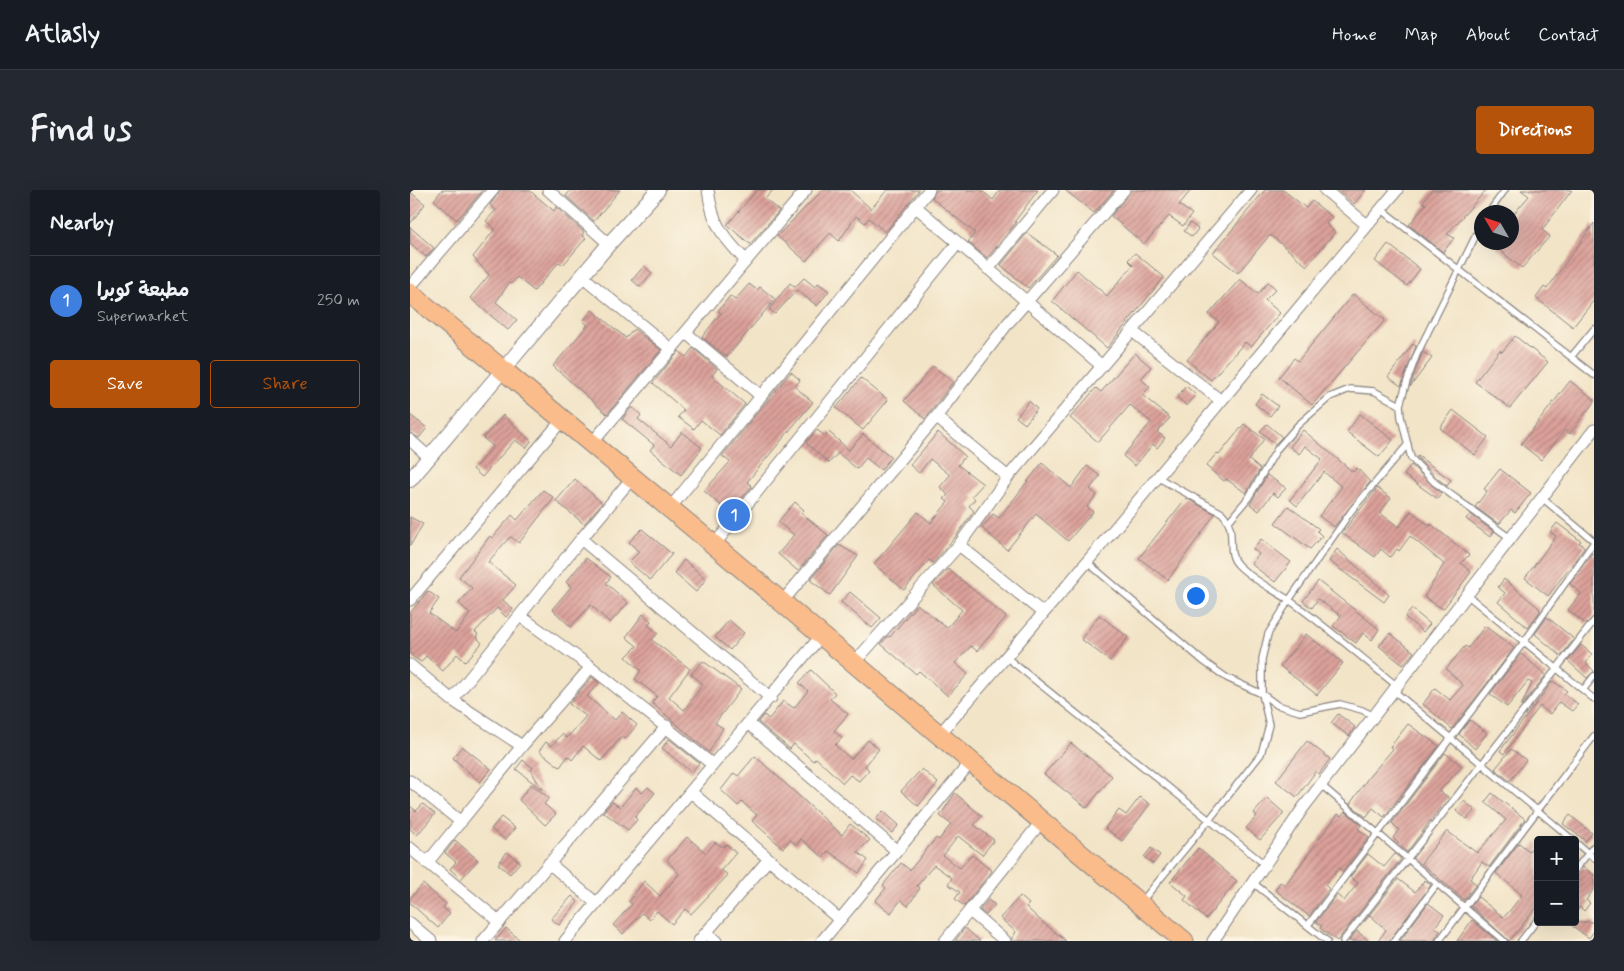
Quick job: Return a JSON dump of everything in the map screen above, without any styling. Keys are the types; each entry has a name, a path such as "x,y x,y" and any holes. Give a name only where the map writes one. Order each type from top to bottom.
{"highway":[{"path":"410,292 670,508 1184,941"}],"street":[{"path":"410,287 493,190"},
{"path":"548,190 608,244"},
{"path":"410,480 608,244 658,190"},
{"path":"708,190 711,215 723,237 746,261"},
{"path":"592,443 806,190"},
{"path":"670,508 928,190"},
{"path":"988,269 1053,190"},
{"path":"782,602 936,417 1027,302 1124,190"},
{"path":"854,663 959,545 1008,477 1251,190"},
{"path":"1325,190 1367,225"},
{"path":"939,735 1397,190"},
{"path":"915,206 1102,366"},
{"path":"714,545 958,243"},
{"path":"582,276 672,350"},
{"path":"1132,331 1220,400"},
{"path":"686,333 761,396"},
{"path":"936,417 1008,477"},
{"path":"410,600 563,420"},
{"path":"1213,941 1263,863 1320,784 1594,430"},
{"path":"410,440 430,457"},
{"path":"452,700 633,477"},
{"path":"581,539 771,698"},
{"path":"959,545 1043,613"},
{"path":"520,616 591,667 667,726 713,765"},
{"path":"565,941 771,698 821,636"},
{"path":"410,665 452,700 522,746"},
{"path":"428,863 522,746 591,667"},
{"path":"749,724 897,851"},
{"path":"484,941 667,726"},
{"path":"822,941 970,762"},
{"path":"410,781 461,822"},
{"path":"691,792 840,920"},
{"path":"945,941 1041,822"},
{"path":"410,848 500,922"},
{"path":"716,941 702,937 768,860"},
{"path":"549,863 596,903"},
{"path":"970,911 1005,941"},
{"path":"410,923 431,941"}],"lane":[{"path":"1494,205 1505,190"},
{"path":"1381,209 1594,375"},
{"path":"1474,238 1418,354 1400,405 1401,417 1411,458 1434,482 1510,538"},
{"path":"1571,357 1594,329"},
{"path":"1229,521 1249,497 1277,450 1298,425 1330,397 1350,389 1374,391 1400,405"},
{"path":"1139,904 1210,820 1261,754 1269,725 1262,694 1262,659 1268,634 1289,600 1352,510 1408,444"},
{"path":"1157,477 1222,513 1229,521 1232,551 1237,564 1260,584 1289,600 1568,836"},
{"path":"1308,925 1524,642 1594,542 1541,497"},
{"path":"1087,561 1203,661 1227,678 1262,694 1278,705 1300,712 1340,704 1362,710 1374,716"},
{"path":"1467,595 1594,698"},
{"path":"1343,941 1594,620"},
{"path":"1006,657 1263,863"},
{"path":"1583,690 1594,676"},
{"path":"1439,941 1594,736"},
{"path":"1320,784 1504,941"},
{"path":"1579,845 1594,858"},
{"path":"1579,865 1594,846"},
{"path":"1252,882 1327,941"},
{"path":"1394,941 1437,884"},
{"path":"1521,941 1534,924"}],"building":[{"path":"442,190 483,190 457,220 434,200"},
{"path":"500,190 529,190 554,211 556,207 584,232 582,235 586,238 563,265 559,262 534,291 517,277 511,284 509,283 496,302 517,320 508,330 470,298 489,275 473,257 495,229 486,221 496,210 490,205"},
{"path":"571,190 620,190 594,221 566,196"},
{"path":"757,190 773,190 765,199 779,211 750,244 727,225"},
{"path":"823,190 850,190 871,209 887,190 919,190 885,232 869,218 865,223 856,216 839,241 830,233 806,261 777,236"},
{"path":"936,190 981,190 993,200 1000,190 1038,190 1015,221 1016,223 987,258 968,242 975,233 932,198"},
{"path":"1065,190 1114,190 1094,213"},
{"path":"1131,190 1191,190 1179,205 1192,214 1183,226 1169,216 1144,244 1111,216"},
{"path":"1265,190 1283,190 1306,208 1312,201 1332,217 1326,224 1335,232 1307,266 1272,236 1269,236 1238,273 1213,253"},
{"path":"1338,190 1366,190 1354,204"},
{"path":"1432,190 1486,190 1447,234 1454,238 1443,252 1409,225 1426,204 1423,202"},
{"path":"1521,190 1572,190 1542,230 1550,236 1522,268 1499,250 1519,250 1519,208 1529,196"},
{"path":"410,192 425,204 410,224"},
{"path":"1190,223 1198,229 1192,237 1184,231"},
{"path":"1594,223 1594,300 1573,327 1536,298 1544,287 1547,289"},
{"path":"410,227 434,248 426,257 410,243"},
{"path":"1027,233 1057,255 1028,288 1001,265"},
{"path":"1388,244 1420,269 1407,286 1375,261"},
{"path":"1135,253 1164,277 1107,348 1052,301 1077,270 1107,296 1133,265 1128,260"},
{"path":"644,266 652,273 640,287 632,280"},
{"path":"804,278 815,287 818,283 829,291 817,306 797,290 775,314 769,309 790,283 795,287"},
{"path":"1240,279 1258,294 1268,282 1276,289 1265,300 1280,313 1251,347 1245,342 1211,380 1187,360 1219,322 1209,314"},
{"path":"749,284 757,290 760,287 775,299 727,357 702,337 721,313 718,311 730,296 735,300"},
{"path":"1353,294 1385,320 1312,405 1279,377 1294,358 1298,361"},
{"path":"592,310 626,338 634,329 661,350 607,414 553,366 588,325 583,321"},
{"path":"1515,336 1548,362 1510,408 1475,382 1500,350 1502,352"},
{"path":"1413,344 1416,346 1401,386 1388,377"},
{"path":"693,348 717,369 712,376 745,404 720,435 701,420 694,429 678,417 684,410 653,383 679,351 686,357"},
{"path":"1423,352 1432,358 1410,387 1421,356"},
{"path":"1135,353 1151,367 1141,379 1150,387 1142,395 1170,418 1157,432 1165,438 1157,448 1153,444 1135,466 1123,456 1151,422 1130,405 1098,442 1070,418 1096,388 1101,392"},
{"path":"933,366 953,382 925,419 904,401"},
{"path":"791,372 800,380 795,387 813,402 747,482 752,486 730,513 704,491 730,462 722,456"},
{"path":"861,378 888,400 863,430 836,408"},
{"path":"1570,381 1594,399 1594,402 1570,434 1565,430 1541,460 1521,444"},
{"path":"1186,386 1196,395 1187,406 1177,397"},
{"path":"1262,394 1278,406 1270,416 1255,404"},
{"path":"1029,401 1037,409 1025,424 1016,417"},
{"path":"632,407 641,415 638,419 671,446 682,432 702,448 681,475 650,450 654,445 622,419"},
{"path":"1453,410 1488,437 1475,455 1440,428"},
{"path":"1360,414 1393,440 1379,457 1347,432"},
{"path":"410,415 427,428 419,438 410,433"},
{"path":"503,415 531,441 526,448 515,440 482,477 473,469 493,446 483,438"},
{"path":"1244,424 1264,439 1249,460 1260,469 1246,493 1226,479 1224,481 1206,466 1217,453 1219,455"},
{"path":"1267,424 1282,437 1275,444 1260,431"},
{"path":"817,430 825,436 829,432 849,450 863,434 891,457 881,470 866,458 857,469 838,453 829,463 806,443"},
{"path":"1303,430 1353,472 1357,468 1370,482 1334,527 1319,516 1342,487 1324,472 1297,506 1290,500 1322,459 1305,446 1299,454 1290,447"},
{"path":"938,432 965,456 958,465 983,484 972,496 975,499 969,506 974,511 956,536 933,563 929,560 904,590 874,564 918,512 931,523 948,502 944,499 948,495 940,487 950,475 930,459 919,473 910,465"},
{"path":"1418,456 1451,480 1447,486 1437,478"},
{"path":"1042,463 1071,488 1087,466 1100,476 1090,489 1097,495 1087,507 1093,512 1068,541 1036,514 1007,550 982,528 993,514 999,518"},
{"path":"1411,465 1441,493 1438,499 1404,475"},
{"path":"1500,469 1531,493 1515,513 1511,510 1499,524 1475,507 1487,491 1484,489"},
{"path":"1267,475 1286,488 1278,497 1273,493 1259,511 1250,504"},
{"path":"575,479 602,503 584,524 556,501"},
{"path":"1377,488 1391,498 1380,513 1399,527 1411,511 1430,526 1431,524 1469,555 1461,563 1471,572 1443,609 1424,597 1444,564 1410,536 1399,551 1397,549 1390,557 1381,549 1375,557 1342,533"},
{"path":"543,490 554,498 519,543 511,537 488,562 516,585 503,600 513,609 506,617 497,608 475,632 478,634 476,637 482,643 465,662 457,654 443,671 426,656 421,662 413,657 410,653 410,613 428,591 439,599 429,613 456,633 470,614 459,603 472,588 459,577 490,536 492,538 512,515 517,520"},
{"path":"1186,498 1215,514 1168,580 1139,558"},
{"path":"795,502 804,510 801,513 828,535 798,571 778,554 794,535 778,522"},
{"path":"1288,506 1319,529 1317,531 1322,536 1310,549 1275,523"},
{"path":"1470,514 1494,532 1490,537 1466,519"},
{"path":"410,517 423,524 410,546"},
{"path":"1557,523 1581,541 1579,543 1585,547 1548,596 1525,578 1556,536 1550,532"},
{"path":"642,529 672,554 650,580 629,562 639,552 629,542"},
{"path":"1261,539 1291,562 1275,582 1251,564 1259,554 1253,549"},
{"path":"839,545 858,556 830,595 810,580"},
{"path":"1337,549 1389,595 1384,602 1329,561"},
{"path":"1592,553 1594,555 1594,616 1586,624 1568,610 1581,593 1570,584"},
{"path":"586,558 611,577 606,583 628,603 610,623 591,605 571,627 552,609 571,587 566,582"},
{"path":"684,560 706,579 696,592 674,573"},
{"path":"948,569 1006,617 977,651 971,646 955,663 968,674 948,696 919,671 916,674 881,644 888,636 890,637 917,604 947,628 962,610 933,585"},
{"path":"1504,579 1539,608 1540,611 1528,628 1498,602 1505,593 1498,587"},
{"path":"1318,581 1379,629 1372,640 1363,633 1356,643 1333,626 1341,616 1318,599 1312,608 1303,601"},
{"path":"850,592 881,618 872,628 841,602"},
{"path":"1412,609 1430,624 1423,632 1405,617"},
{"path":"643,614 651,621 648,625 658,633 652,640 690,669 669,697 684,710 703,684 691,674 703,661 741,689 715,723 723,728 709,752 652,703 657,696 635,679 641,671 626,657 637,646 626,637"},
{"path":"1099,615 1128,637 1110,661 1081,639"},
{"path":"1547,617 1574,639 1561,656 1535,634"},
{"path":"729,620 744,633 730,650 715,637"},
{"path":"1485,626 1514,648 1452,729 1423,704 1435,688 1450,700 1463,685 1446,669 1465,646 1468,648"},
{"path":"1390,633 1414,652 1403,665 1379,646"},
{"path":"1306,634 1343,663 1317,695 1280,666"},
{"path":"1581,645 1592,654 1586,663 1594,671 1587,678 1568,661"},
{"path":"1521,654 1546,675 1521,706 1532,683 1528,681 1507,707 1490,694"},
{"path":"811,670 835,693 830,699 848,714 834,731 842,738 835,745 851,759 868,740 879,749 865,766 869,770 859,781 850,775 843,783 816,758 813,761 794,744 790,749 758,722 764,715 769,719 783,701 794,708 808,691 799,683"},
{"path":"592,677 599,683 587,696 615,720 622,712 637,725 625,739 622,736 601,761 583,746 572,760 568,756 560,767 539,751 546,742 552,746 562,734 567,738 586,716 569,704"},
{"path":"1553,681 1567,691 1564,694 1578,704 1572,711 1559,702 1550,714 1540,706 1504,754 1500,751"},
{"path":"1338,714 1355,727 1349,736 1331,723"},
{"path":"1470,720 1487,733 1475,749 1459,734"},
{"path":"1408,724 1439,746 1384,817 1373,808 1366,817 1350,804 1368,778 1393,749 1390,747"},
{"path":"669,739 699,763 691,772 662,748"},
{"path":"1307,741 1330,759 1319,774 1316,771 1297,797 1276,781"},
{"path":"1071,743 1112,776 1087,808 1044,774"},
{"path":"462,746 491,769 480,782 453,758"},
{"path":"1511,749 1526,760 1510,781 1495,769"},
{"path":"1445,753 1462,766 1439,791 1448,797 1407,852 1393,838 1399,830 1392,823"},
{"path":"755,756 842,835 850,824 870,840 857,852 868,860 859,873 828,851 823,857 801,839 797,845 790,840 783,848 752,821 757,815 742,802 738,806 721,790 734,773 738,776"},
{"path":"523,760 533,768 531,770 542,790 516,769"},
{"path":"922,769 938,783 918,806 901,791"},
{"path":"531,784 549,798 544,804 556,814 545,825 519,800"},
{"path":"648,787 655,793 635,817 637,820 628,830 603,812 612,802 620,807 636,788 642,793"},
{"path":"955,793 982,816 974,825 994,840 982,855 958,836 943,856 960,868 972,855 992,871 964,906 955,899 960,892 948,884 952,878 934,865 917,886 920,888 908,906 901,900 891,913 875,901 886,888 883,885 901,863 910,870 936,838 939,840 951,824 940,816"},
{"path":"1492,793 1525,819 1489,867 1482,862 1470,879 1476,884 1464,900 1421,863 1447,831 1477,853 1506,820 1485,802"},
{"path":"1140,797 1150,804 1122,841 1105,828 1119,810 1126,815"},
{"path":"1267,798 1284,813 1260,840 1246,828 1257,816 1254,813"},
{"path":"1464,801 1475,810 1467,819 1456,811"},
{"path":"423,804 435,814 417,835 410,829 410,806 416,811"},
{"path":"883,811 899,825 892,833 876,819"},
{"path":"1345,811 1361,825 1358,829 1369,837 1343,871 1339,868 1325,885 1329,889 1309,916 1275,890 1280,882 1285,885 1338,814 1341,816"},
{"path":"1570,815 1592,833 1586,841 1563,824"},
{"path":"501,817 515,828 505,840 491,829"},
{"path":"687,837 706,853 715,842 723,847 726,844 736,853 721,870 728,875 691,914 685,909 672,924 657,911 650,920 642,913 623,934 613,925 632,904 629,902 644,881 660,896 679,874 667,860"},
{"path":"455,840 478,860 461,879 450,869 456,862 445,853"},
{"path":"1519,843 1529,851 1534,845 1534,911 1509,941 1471,906 1478,897 1503,917 1507,914 1522,895 1496,873"},
{"path":"1151,848 1160,855 1153,864 1144,857"},
{"path":"1198,848 1237,881 1206,919 1184,900 1187,896 1170,882"},
{"path":"507,852 520,862 510,874 498,864"},
{"path":"1368,854 1384,867 1395,854 1401,859 1337,941 1320,928 1322,926 1316,922 1337,895 1344,901 1358,883 1350,877"},
{"path":"1583,867 1594,875 1594,889 1586,900 1590,903 1584,911 1580,907 1579,908 1579,871"},
{"path":"1398,879 1415,892 1425,880 1431,885 1389,941 1378,941 1386,930 1370,915 1364,922"},
{"path":"423,884 446,904 443,908 450,913 438,928 410,903 410,898"},
{"path":"572,896 578,902 559,925 551,919"},
{"path":"1020,896 1029,904 1026,907 1066,941 1012,941 1016,932 1000,918"},
{"path":"988,900 995,905 986,915 980,910"},
{"path":"1428,903 1444,915 1435,927 1440,931 1434,941 1400,941"},
{"path":"1472,920 1497,941 1457,941"},
{"path":"1579,922 1594,922 1594,931 1589,938 1572,926 1579,926"},
{"path":"506,928 521,941 495,941"},
{"path":"965,928 980,941 955,941"},
{"path":"1357,931 1369,941 1349,941"}],"place":[{"name":"مطبعة كوبرا","path":"734,515"}]}
